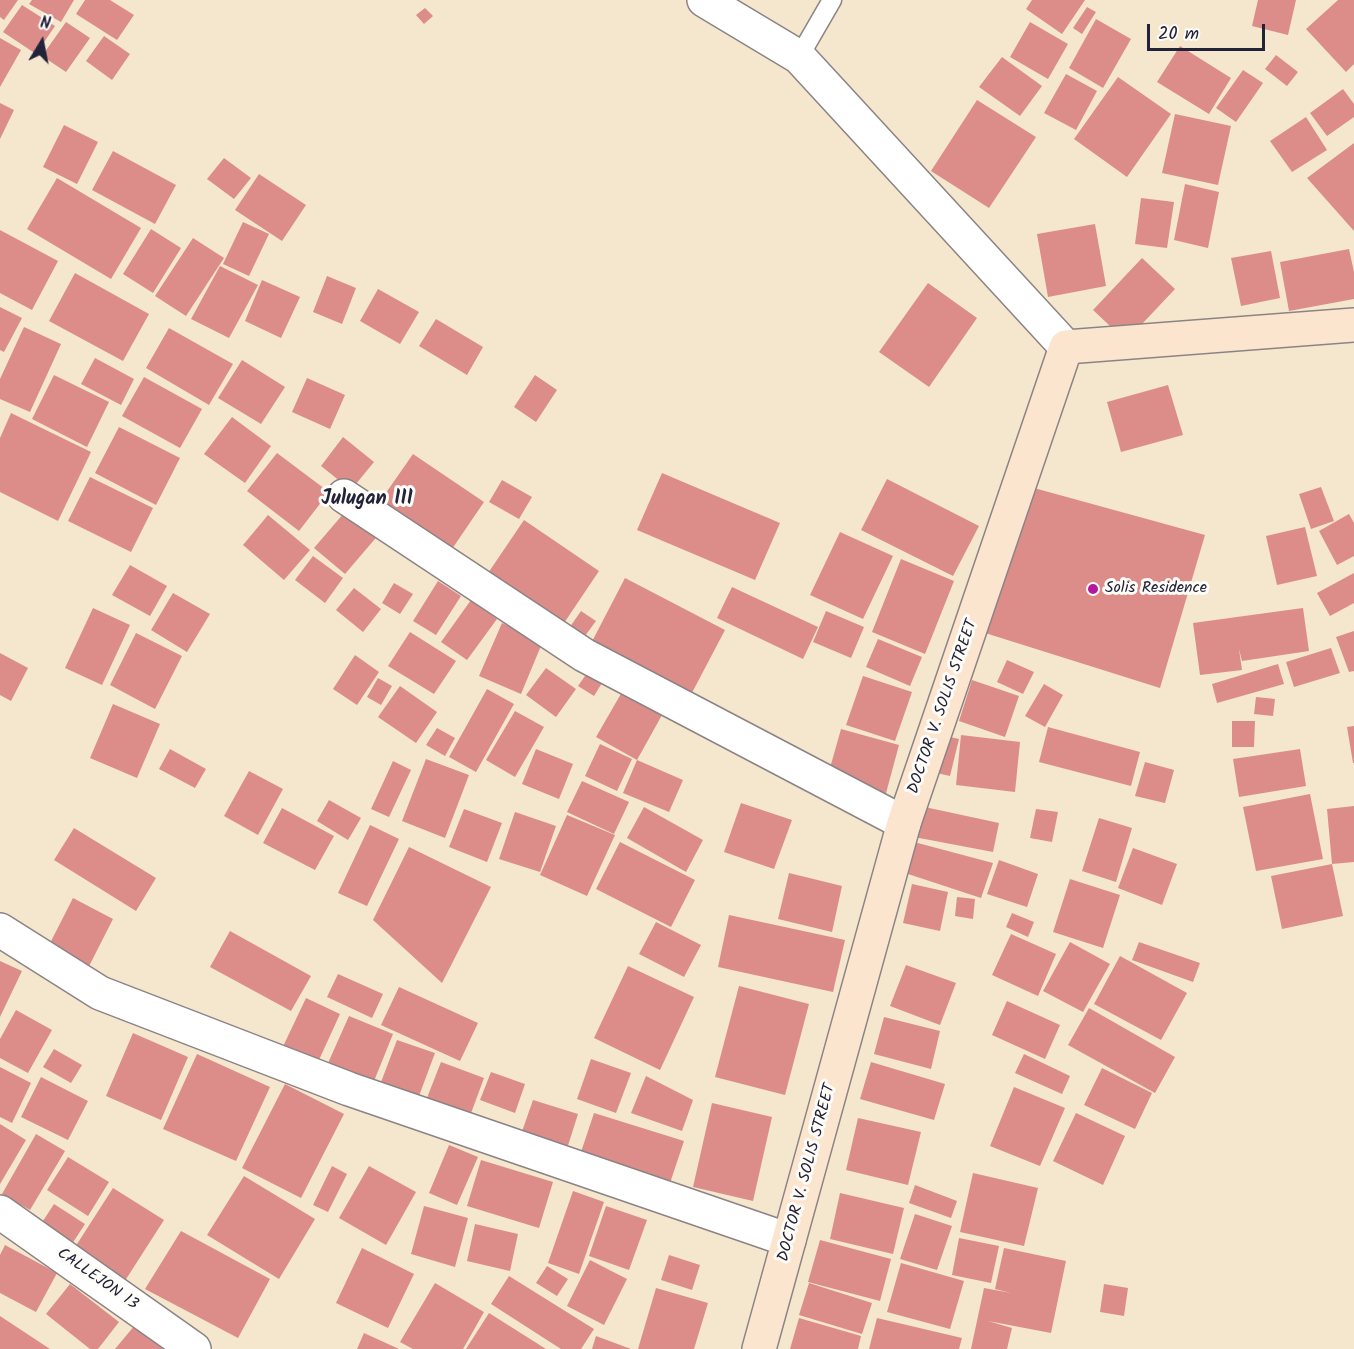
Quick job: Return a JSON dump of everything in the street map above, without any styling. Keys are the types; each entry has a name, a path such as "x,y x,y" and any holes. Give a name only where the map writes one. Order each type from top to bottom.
{"street":[{"path":"704,0 799,57 1066,347 1354,325"},
{"name":"DOCTOR V. SOLIS STREET","path":"759,1349 904,824 1066,347"},
{"path":"344,496 584,655 904,824"},
{"path":"0,930 100,993 349,1089 789,1240"},
{"name":"CALLEJON 13","path":"0,1212 194,1349"}],"lane":[{"path":"799,57 832,0"}],"building":[{"path":"0,0 18,0 4,20 0,17"},
{"path":"32,0 74,0 61,22 29,4"},
{"path":"85,0 110,0 134,15 117,40 76,14"},
{"path":"1032,0 1085,0 1062,34 1026,9"},
{"path":"1258,0 1296,0 1288,35 1252,26"},
{"path":"1338,0 1354,0 1354,64 1346,72 1306,29"},
{"path":"22,5 55,26 36,54 3,32"},
{"path":"1087,7 1096,12 1082,34 1073,28"},
{"path":"425,8 433,16 424,24 416,15"},
{"path":"1096,19 1131,39 1103,88 1069,68"},
{"path":"66,22 90,38 66,72 42,56"},
{"path":"1030,22 1068,44 1048,79 1010,57"},
{"path":"104,36 130,54 112,80 86,61"},
{"path":"0,38 21,50 0,87"},
{"path":"1180,46 1231,78 1209,114 1157,82"},
{"path":"1276,55 1298,72 1287,86 1265,69"},
{"path":"1002,57 1042,86 1020,116 979,87"},
{"path":"1243,70 1263,83 1236,122 1216,108"},
{"path":"1066,74 1097,91 1076,130 1044,113"},
{"path":"1118,77 1171,114 1127,177 1074,139"},
{"path":"1343,89 1354,104 1354,117 1327,136 1310,113"},
{"path":"977,100 1036,137 989,208 931,171"},
{"path":"0,103 14,110 0,139"},
{"path":"1175,114 1231,126 1218,185 1162,173"},
{"path":"1306,117 1327,150 1292,172 1270,141"},
{"path":"64,125 98,142 77,184 43,167"},
{"path":"1354,143 1354,231 1307,178"},
{"path":"113,151 176,185 155,224 92,190"},
{"path":"224,158 251,178 234,199 207,179"},
{"path":"259,174 306,205 282,241 235,210"},
{"path":"57,178 141,228 111,279 27,229"},
{"path":"1185,184 1219,192 1208,248 1174,240"},
{"path":"1141,198 1174,202 1167,248 1135,244"},
{"path":"243,222 269,234 249,276 223,264"},
{"path":"1095,224 1106,286 1048,297 1037,234"},
{"path":"151,229 181,248 153,293 123,274"},
{"path":"0,230 58,261 32,310 0,293"},
{"path":"193,238 224,258 186,316 155,296"},
{"path":"1349,249 1354,272 1354,299 1289,311 1280,262"},
{"path":"1271,251 1280,298 1241,306 1231,258"},
{"path":"1142,258 1175,289 1126,341 1093,310"},
{"path":"220,266 258,285 229,338 191,319"},
{"path":"75,273 149,314 123,361 49,321"},
{"path":"327,276 356,288 342,324 313,312"},
{"path":"262,280 300,297 281,338 245,321"},
{"path":"928,283 977,318 929,387 879,352"},
{"path":"378,289 419,312 400,344 360,321"},
{"path":"0,307 22,318 4,352 0,350"},
{"path":"436,319 483,347 467,375 419,346"},
{"path":"24,327 61,344 30,412 0,399 0,379"},
{"path":"169,328 233,364 209,405 146,368"},
{"path":"95,358 134,379 121,405 81,384"},
{"path":"242,360 285,387 261,424 218,398"},
{"path":"54,375 109,402 87,447 32,419"},
{"path":"535,375 557,390 536,422 514,407"},
{"path":"144,377 202,409 180,448 122,416"},
{"path":"307,378 345,395 330,429 292,412"},
{"path":"1168,385 1183,435 1121,452 1107,402"},
{"path":"11,413 91,452 58,521 0,492 0,438"},
{"path":"232,417 271,446 245,483 204,454"},
{"path":"119,427 180,458 156,505 95,473"},
{"path":"343,437 374,462 351,490 321,466"},
{"path":"277,453 329,492 299,531 247,491"},
{"path":"413,454 484,502 452,549 381,500"},
{"path":"662,473 780,523 755,580 637,530"},
{"path":"90,477 153,508 131,552 68,521"},
{"path":"887,479 979,526 953,576 861,530"},
{"path":"502,480 532,497 519,519 489,502"},
{"path":"1321,487 1334,521 1311,529 1299,494"},
{"name":"Solis Residence","path":"1034,488 1205,535 1160,688 982,632"},
{"path":"350,506 380,533 345,574 314,548"},
{"path":"1349,514 1354,523 1354,556 1337,565 1319,531"},
{"path":"268,515 310,550 284,580 243,545"},
{"path":"524,520 599,571 558,632 482,582"},
{"path":"1305,527 1317,576 1277,585 1266,536"},
{"path":"840,532 893,556 863,619 810,595"},
{"path":"313,556 343,578 325,603 295,580"},
{"path":"901,559 954,581 925,654 872,632"},
{"path":"130,565 167,586 150,616 112,595"},
{"path":"1354,573 1354,603 1330,616 1317,593"},
{"path":"625,578 725,630 685,706 585,655"},
{"path":"438,581 461,596 436,635 413,621"},
{"path":"394,583 413,594 400,614 382,603"},
{"path":"732,587 818,627 803,659 717,618"},
{"path":"354,588 381,609 363,632 336,610"},
{"path":"173,593 210,614 187,652 151,630"},
{"path":"471,600 497,619 467,660 441,642"},
{"path":"93,608 130,625 102,685 65,668"},
{"path":"1303,608 1309,651 1242,661 1239,649 1242,670 1200,675 1193,623"},
{"path":"581,611 596,621 579,644 565,634"},
{"path":"826,611 864,627 851,658 813,642"},
{"path":"502,623 543,641 521,694 479,676"},
{"path":"1354,631 1354,671 1349,672 1336,637"},
{"path":"410,632 456,661 434,694 388,666"},
{"path":"136,633 182,656 155,709 110,685"},
{"path":"878,639 922,657 910,686 866,667"},
{"path":"1331,648 1340,673 1294,687 1286,662"},
{"path":"0,653 28,668 11,701 0,695"},
{"path":"355,655 379,672 357,705 333,689"},
{"path":"1007,660 1034,672 1023,694 997,682"},
{"path":"1278,664 1284,684 1217,703 1212,684"},
{"path":"546,668 576,689 556,717 526,695"},
{"path":"587,673 602,683 594,696 578,686"},
{"path":"863,676 912,692 895,741 846,725"},
{"path":"378,678 392,686 381,705 367,697"},
{"path":"972,680 1019,696 1005,737 959,721"},
{"path":"1044,684 1063,695 1045,727 1025,716"},
{"path":"400,686 437,712 416,743 378,717"},
{"path":"487,689 514,704 476,772 449,757"},
{"path":"622,692 662,715 637,760 596,737"},
{"path":"1256,697 1275,699 1273,716 1254,714"},
{"path":"113,704 160,724 137,778 90,758"},
{"path":"515,711 544,727 515,777 486,760"},
{"path":"1232,721 1255,721 1254,747 1232,747"},
{"path":"1354,726 1354,763 1353,763 1347,727"},
{"path":"1048,727 1140,752 1131,786 1039,762"},
{"path":"437,728 455,738 445,756 426,745"},
{"path":"841,729 899,745 885,797 826,782"},
{"path":"937,734 959,739 950,776 928,771"},
{"path":"961,735 1020,742 1015,792 956,785"},
{"path":"600,744 632,759 617,791 585,776"},
{"path":"170,749 206,769 195,788 159,769"},
{"path":"536,749 573,764 559,799 522,784"},
{"path":"1300,749 1306,786 1239,797 1233,759"},
{"path":"426,759 469,775 445,838 402,821"},
{"path":"637,760 683,780 669,812 623,793"},
{"path":"393,761 411,770 389,817 371,809"},
{"path":"1145,762 1174,770 1165,803 1135,796"},
{"path":"249,771 283,789 258,835 224,816"},
{"path":"582,781 629,802 614,834 567,812"},
{"path":"1310,794 1323,859 1256,871 1243,807"},
{"path":"329,800 361,818 348,840 317,821"},
{"path":"741,803 792,820 774,869 724,852"},
{"path":"920,806 999,823 993,852 914,837"},
{"path":"1354,806 1354,862 1332,864 1327,809"},
{"path":"644,807 703,840 686,872 627,838"},
{"path":"282,808 334,836 315,870 263,843"},
{"path":"464,809 502,823 487,862 449,847"},
{"path":"1036,809 1058,812 1052,842 1030,838"},
{"path":"515,812 556,826 540,872 499,859"},
{"path":"567,815 615,835 587,896 540,875"},
{"path":"1099,818 1132,828 1116,882 1082,871"},
{"path":"370,825 399,839 367,906 338,893"},
{"path":"74,828 156,878 136,911 54,860"},
{"path":"620,842 695,880 671,927 596,889"},
{"path":"914,842 993,863 981,898 902,872"},
{"path":"409,847 491,887 442,983 373,920"},
{"path":"1133,848 1177,864 1162,905 1118,888"},
{"path":"999,860 1038,874 1027,907 987,894"},
{"path":"1332,864 1343,916 1282,929 1271,876"},
{"path":"789,873 842,886 832,932 778,919"},
{"path":"1070,879 1120,895 1103,948 1053,932"},
{"path":"912,884 948,892 940,931 903,923"},
{"path":"957,897 975,899 973,919 955,916"},
{"path":"73,898 113,919 83,978 43,957"},
{"path":"1012,913 1034,922 1028,937 1006,927"},
{"path":"729,915 845,940 833,992 718,967"},
{"path":"656,922 701,945 684,977 639,954"},
{"path":"230,931 311,976 291,1011 210,967"},
{"path":"1011,934 1056,954 1038,996 992,975"},
{"path":"1070,942 1110,964 1083,1012 1043,991"},
{"path":"1139,942 1200,963 1193,982 1132,960"},
{"path":"1120,956 1187,993 1161,1040 1094,1004"},
{"path":"0,961 22,971 0,1017"},
{"path":"906,965 956,983 940,1025 890,1006"},
{"path":"628,966 694,997 660,1070 594,1038"},
{"path":"338,974 383,994 372,1018 327,997"},
{"path":"739,986 809,1004 785,1095 715,1077"},
{"path":"399,987 478,1023 460,1061 381,1025"},
{"path":"306,998 340,1014 313,1073 278,1057"},
{"path":"1007,1001 1060,1025 1045,1059 992,1035"},
{"path":"1089,1008 1175,1057 1155,1093 1068,1045"},
{"path":"16,1010 52,1030 28,1073 0,1058 0,1039"},
{"path":"349,1016 393,1034 370,1091 324,1072"},
{"path":"884,1017 940,1031 931,1069 874,1054"},
{"path":"133,1033 188,1057 161,1120 106,1096"},
{"path":"397,1040 435,1053 416,1104 378,1090"},
{"path":"54,1049 82,1065 71,1083 43,1067"},
{"path":"197,1054 270,1087 236,1161 163,1129"},
{"path":"1024,1054 1070,1076 1062,1094 1015,1073"},
{"path":"591,1059 631,1073 616,1113 577,1099"},
{"path":"441,1062 484,1078 467,1124 423,1108"},
{"path":"871,1062 945,1084 934,1120 860,1099"},
{"path":"0,1067 31,1083 12,1123 0,1117"},
{"path":"1102,1068 1152,1093 1135,1129 1084,1105"},
{"path":"491,1072 525,1084 515,1113 480,1100"},
{"path":"646,1076 693,1100 682,1131 631,1113"},
{"path":"41,1077 88,1101 68,1140 21,1117"},
{"path":"285,1084 344,1114 301,1198 242,1168"},
{"path":"1014,1087 1065,1108 1040,1166 990,1146"},
{"path":"533,1100 578,1114 565,1155 519,1140"},
{"path":"712,1103 772,1117 753,1201 693,1187"},
{"path":"594,1113 684,1141 670,1183 580,1155"},
{"path":"1076,1113 1125,1136 1103,1185 1053,1161"},
{"path":"858,1118 921,1132 908,1185 846,1170"},
{"path":"0,1124 26,1140 0,1184"},
{"path":"36,1134 65,1151 30,1210 2,1194"},
{"path":"449,1145 478,1157 457,1205 429,1193"},
{"path":"68,1157 109,1182 88,1216 47,1190"},
{"path":"481,1160 553,1182 539,1228 467,1206"},
{"path":"332,1166 347,1174 328,1212 313,1205"},
{"path":"369,1166 416,1192 386,1245 339,1218"},
{"path":"973,1173 1038,1188 1024,1246 960,1232"},
{"path":"244,1176 315,1219 279,1279 207,1235"},
{"path":"915,1185 957,1201 951,1218 909,1203"},
{"path":"113,1188 164,1220 121,1287 70,1255"},
{"path":"573,1191 604,1202 579,1274 548,1263"},
{"path":"840,1193 904,1208 893,1254 830,1239"},
{"path":"54,1204 85,1224 70,1247 39,1227"},
{"path":"424,1206 468,1218 455,1267 411,1254"},
{"path":"606,1206 647,1220 629,1270 589,1256"},
{"path":"915,1214 952,1226 937,1270 900,1259"},
{"path":"475,1224 518,1234 510,1271 467,1261"},
{"path":"181,1231 270,1279 238,1338 145,1289"},
{"path":"959,1238 999,1246 991,1283 952,1275"},
{"path":"820,1240 891,1259 880,1301 808,1282"},
{"path":"5,1245 57,1273 36,1312 0,1293 0,1255"},
{"path":"362,1248 414,1274 388,1328 336,1303"},
{"path":"1004,1248 1066,1261 1051,1333 988,1321 1012,1328 1007,1349 971,1349 984,1288 1011,1293 995,1289"},
{"path":"669,1255 700,1265 692,1290 661,1280"},
{"path":"590,1260 627,1279 604,1325 567,1306"},
{"path":"901,1263 964,1281 950,1329 887,1312"},
{"path":"547,1266 568,1279 557,1296 536,1283"},
{"path":"509,1276 594,1329 581,1349 561,1349 491,1304"},
{"path":"435,1283 484,1312 463,1349 413,1349 400,1342"},
{"path":"809,1283 872,1303 862,1334 799,1315"},
{"path":"70,1284 119,1322 98,1349 90,1349 46,1314"},
{"path":"1104,1284 1128,1288 1124,1316 1100,1312"},
{"path":"656,1288 708,1303 694,1349 638,1349"},
{"path":"489,1313 546,1349 466,1349"},
{"path":"0,1316 50,1349 0,1349"},
{"path":"799,1318 861,1336 858,1349 790,1349"},
{"path":"877,1318 962,1338 959,1349 869,1349"},
{"path":"135,1325 164,1349 115,1349"},
{"path":"364,1333 399,1349 357,1349"},
{"path":"596,1336 631,1349 592,1349"}],"place":[{"name":"Solis Residence","path":"1093,589"}],"district":[{"name":"Julugan III","path":"367,501"}]}
